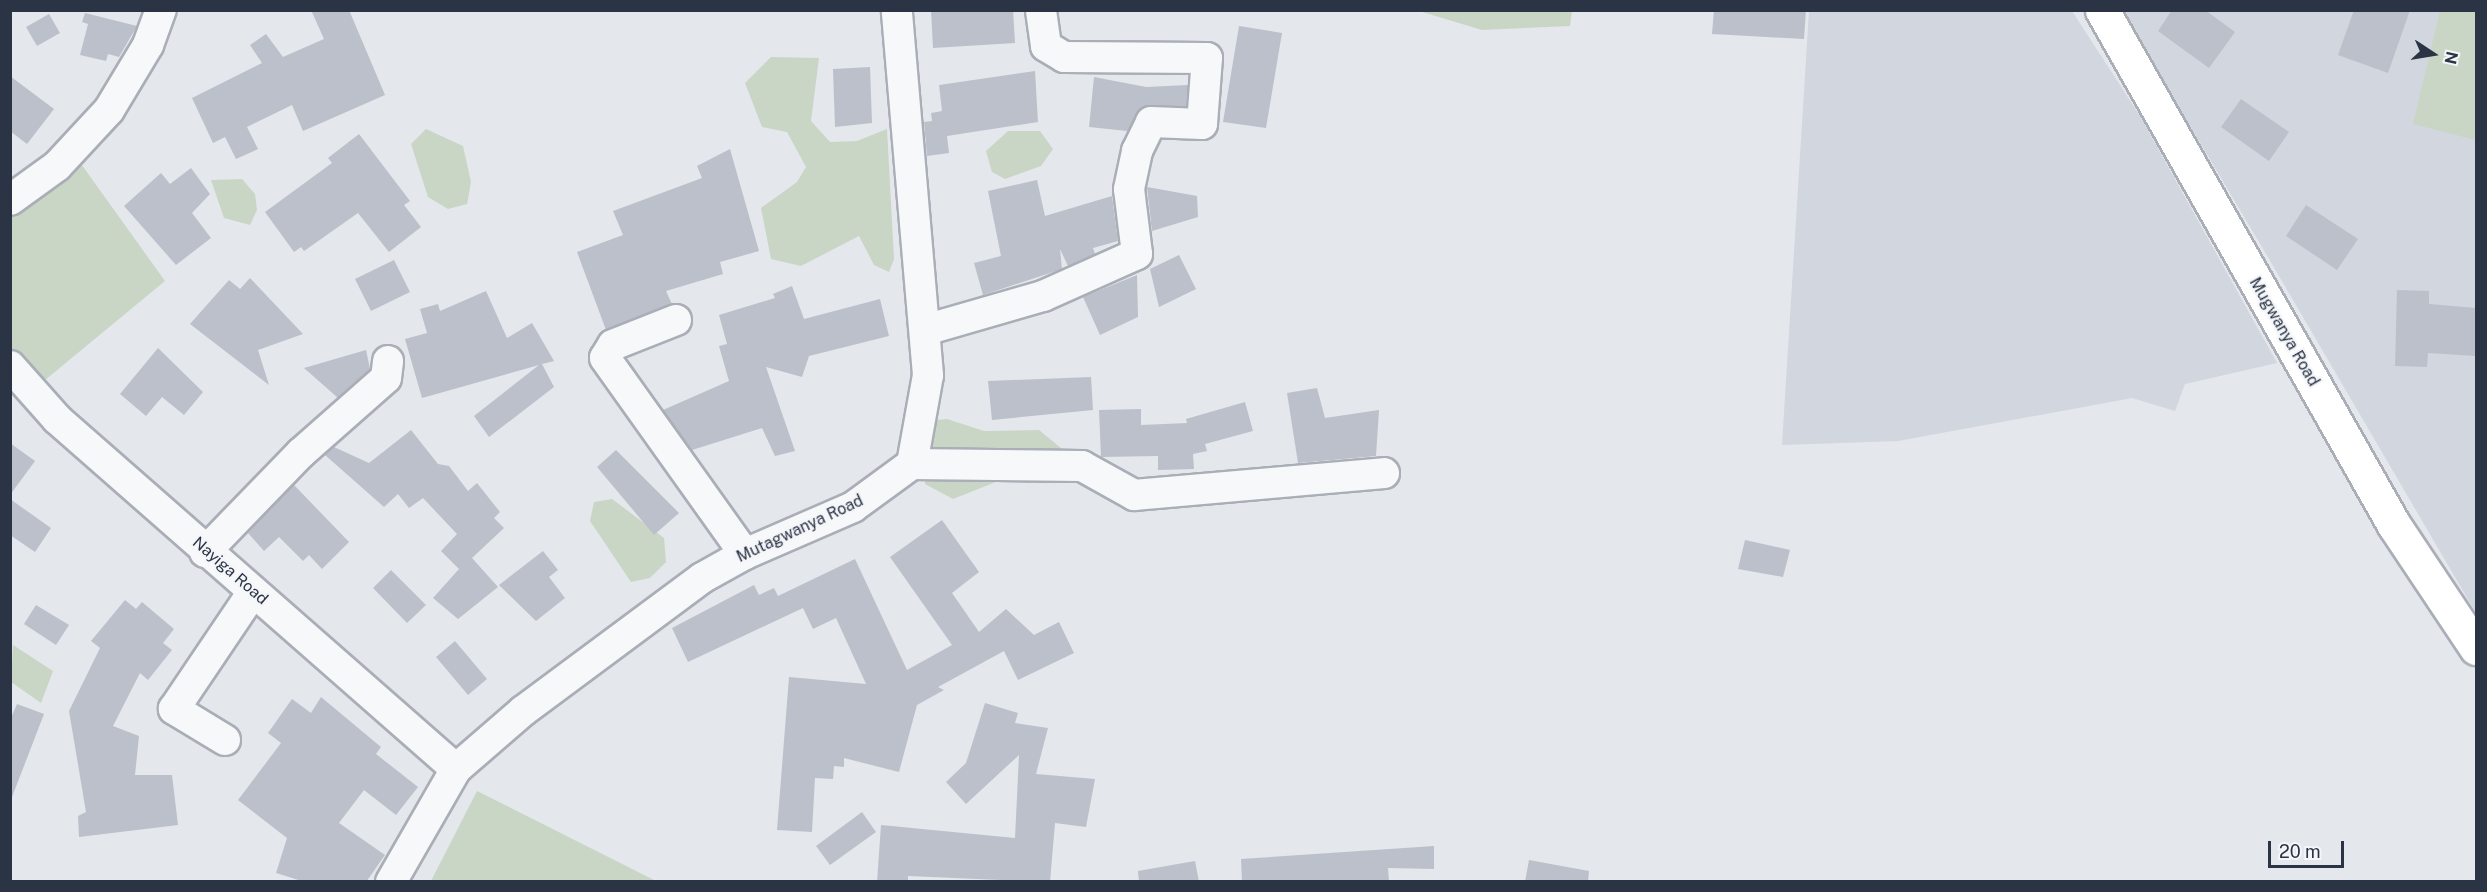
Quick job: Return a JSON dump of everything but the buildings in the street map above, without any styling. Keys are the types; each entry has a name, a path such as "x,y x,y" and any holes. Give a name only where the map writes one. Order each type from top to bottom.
{"street":[{"path":"10,200 57,166 109,110 148,45 160,10"},
{"path":"897,10 928,375 912,464 1082,466 1134,495 1384,473"},
{"path":"925,330 1043,296 1137,254 1129,189 1137,152 1151,122 1202,124 1207,58 1064,57 1046,46 1041,10"},
{"name":"Mugwanya Road","path":"2102,10 2394,525 2476,648"},
{"path":"676,320 613,345 605,358 745,554"},
{"path":"205,552 301,453 386,378 388,361"},
{"name":"Nayiga Road","path":"10,366 57,419 205,552 456,769"},
{"name":"Mutagwanya Road","path":"391,882 456,769 655,608 745,554 853,507 912,464"},
{"path":"225,740 174,709 253,592"}],"shaded area":[{"path":"1809,11 2072,11 2140,116 2277,363 2185,384 2175,411 2132,398 1898,441 1782,445"},
{"path":"2122,11 2476,11 2476,613 2269,259"}],"green space":[{"path":"1419,11 1572,11 1570,26 1482,30"},
{"path":"2440,11 2476,11 2476,140 2413,124"},
{"path":"771,57 819,58 811,121 830,142 857,141 887,129 894,259 889,272 874,265 859,236 801,266 771,259 761,208 797,182 806,167 787,132 762,127 745,83"},
{"path":"426,129 463,146 471,182 467,204 448,209 428,197 411,144"},
{"path":"1008,131 1040,131 1053,149 1041,166 1005,179 992,172 986,151"},
{"path":"79,161 165,281 33,390 11,364 10,211"},
{"path":"242,179 255,194 257,210 250,225 224,218 211,180"},
{"path":"947,419 984,431 1039,430 1061,448 1054,473 1029,483 1001,480 953,499 925,484 927,442 937,420"},
{"path":"612,499 664,538 666,562 650,578 631,582 590,521 594,502"},
{"path":"13,645 53,671 41,703 11,682"},
{"path":"477,791 656,881 431,881"}]}
